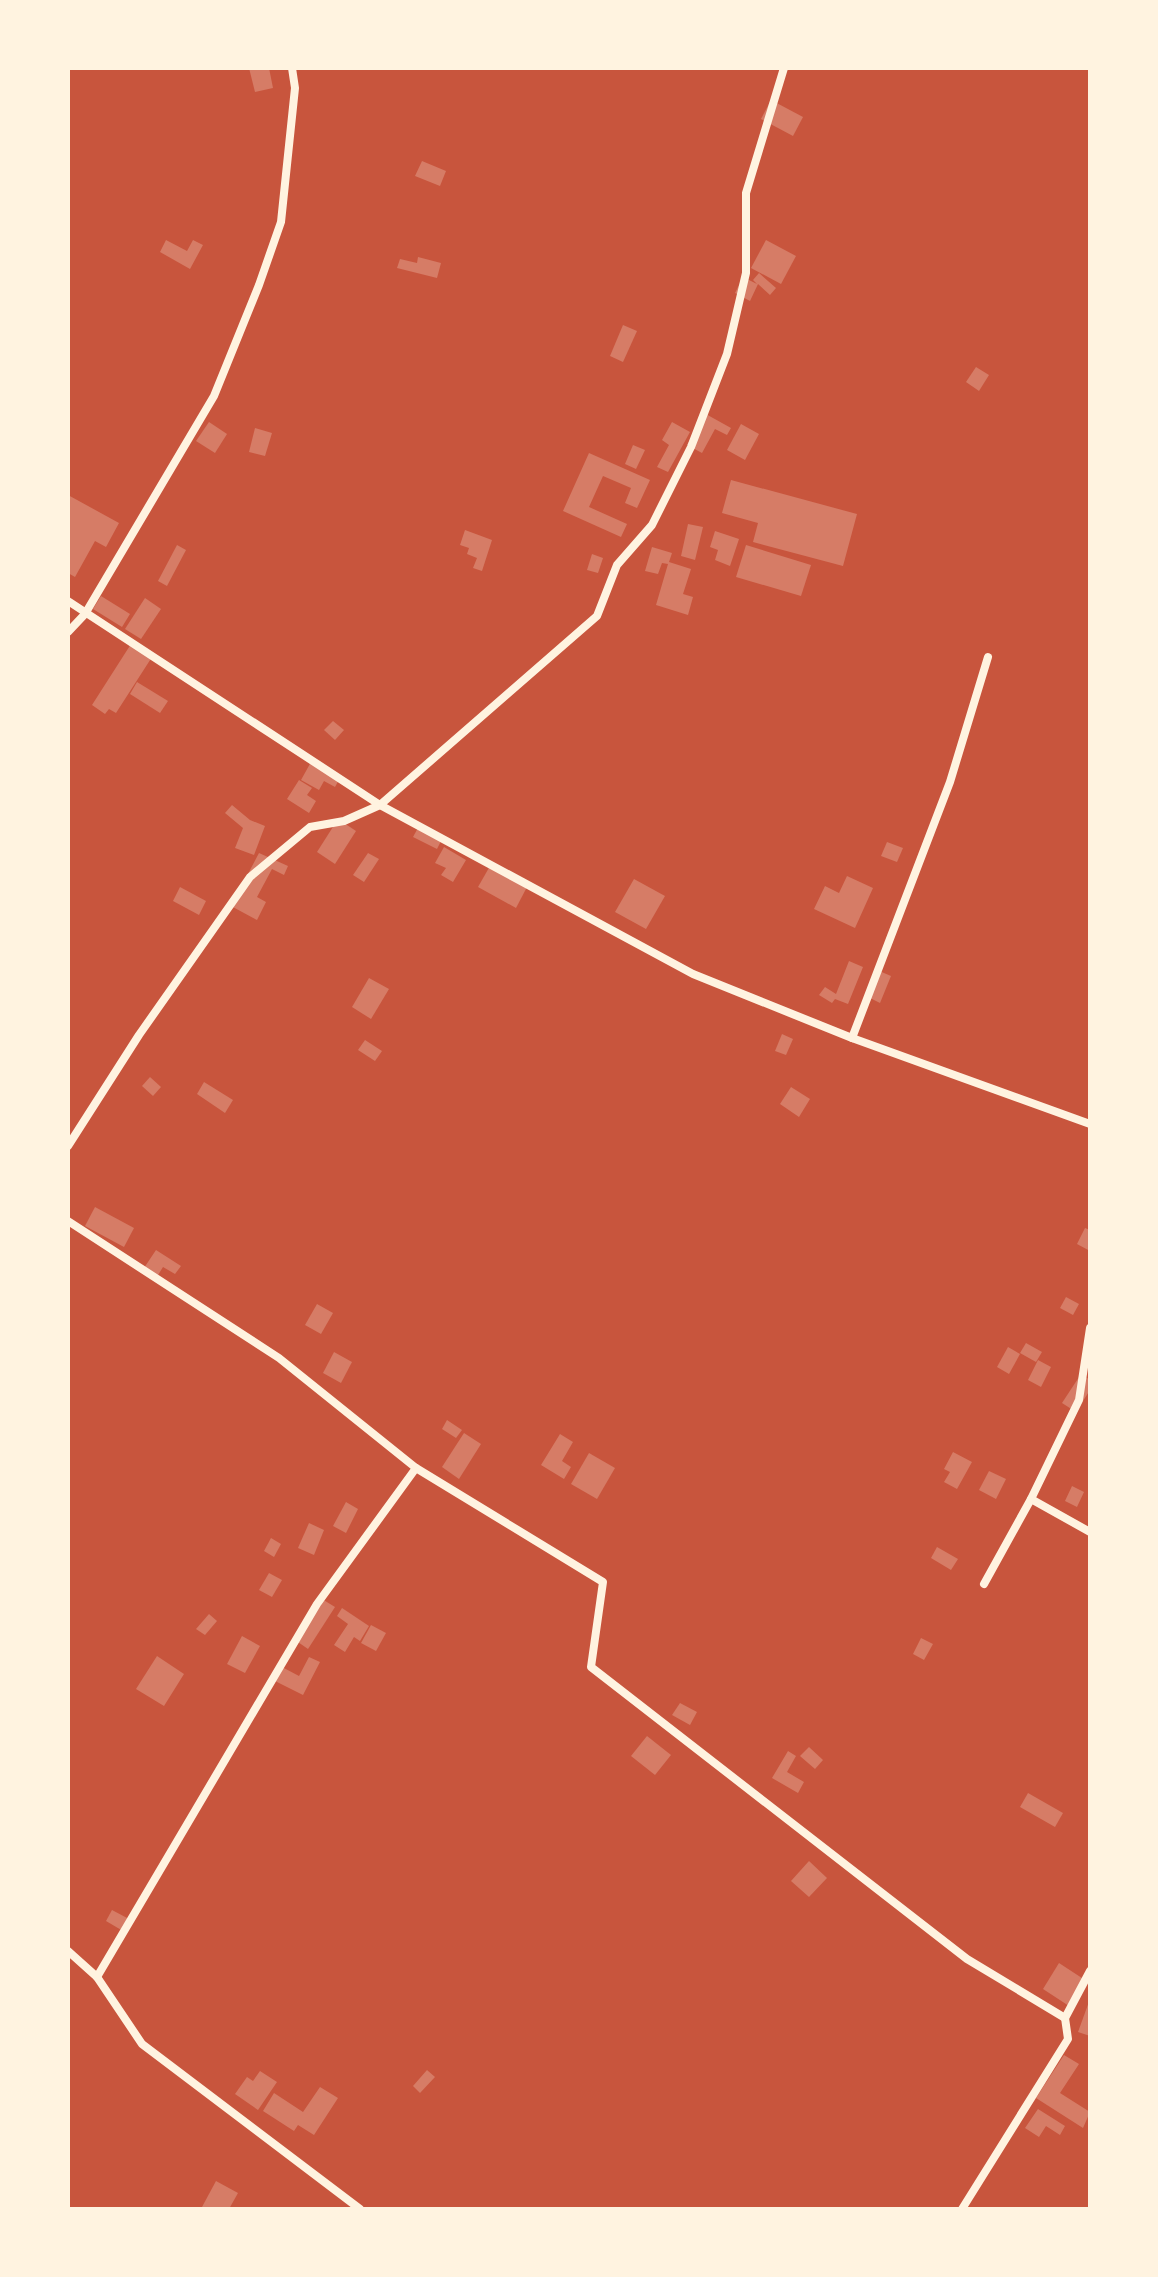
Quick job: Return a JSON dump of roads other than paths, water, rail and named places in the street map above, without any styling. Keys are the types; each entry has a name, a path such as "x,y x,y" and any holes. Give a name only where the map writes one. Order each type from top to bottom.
{"street":[{"path":"68,632 85,614 214,396 259,285 281,222 295,88 292,68"},
{"path":"68,1146 139,1035 250,877 310,827 344,821 380,805 597,616 617,565 652,525 691,447 727,354 746,273 746,193 784,68"},
{"path":"68,601 380,805 693,974 852,1038 1090,1124"},
{"path":"852,1038 950,782 988,657"},
{"path":"68,1221 279,1358 416,1468 603,1582 591,1667 967,1959 1065,2018"},
{"path":"984,1584 1031,1499 1079,1400 1090,1328"},
{"path":"97,1977 317,1604 416,1468"},
{"path":"1031,1499 1090,1532"},
{"path":"68,1951 97,1977 142,2044 360,2209"},
{"path":"962,2209 1068,2039 1065,2018 1090,1971"}]}
